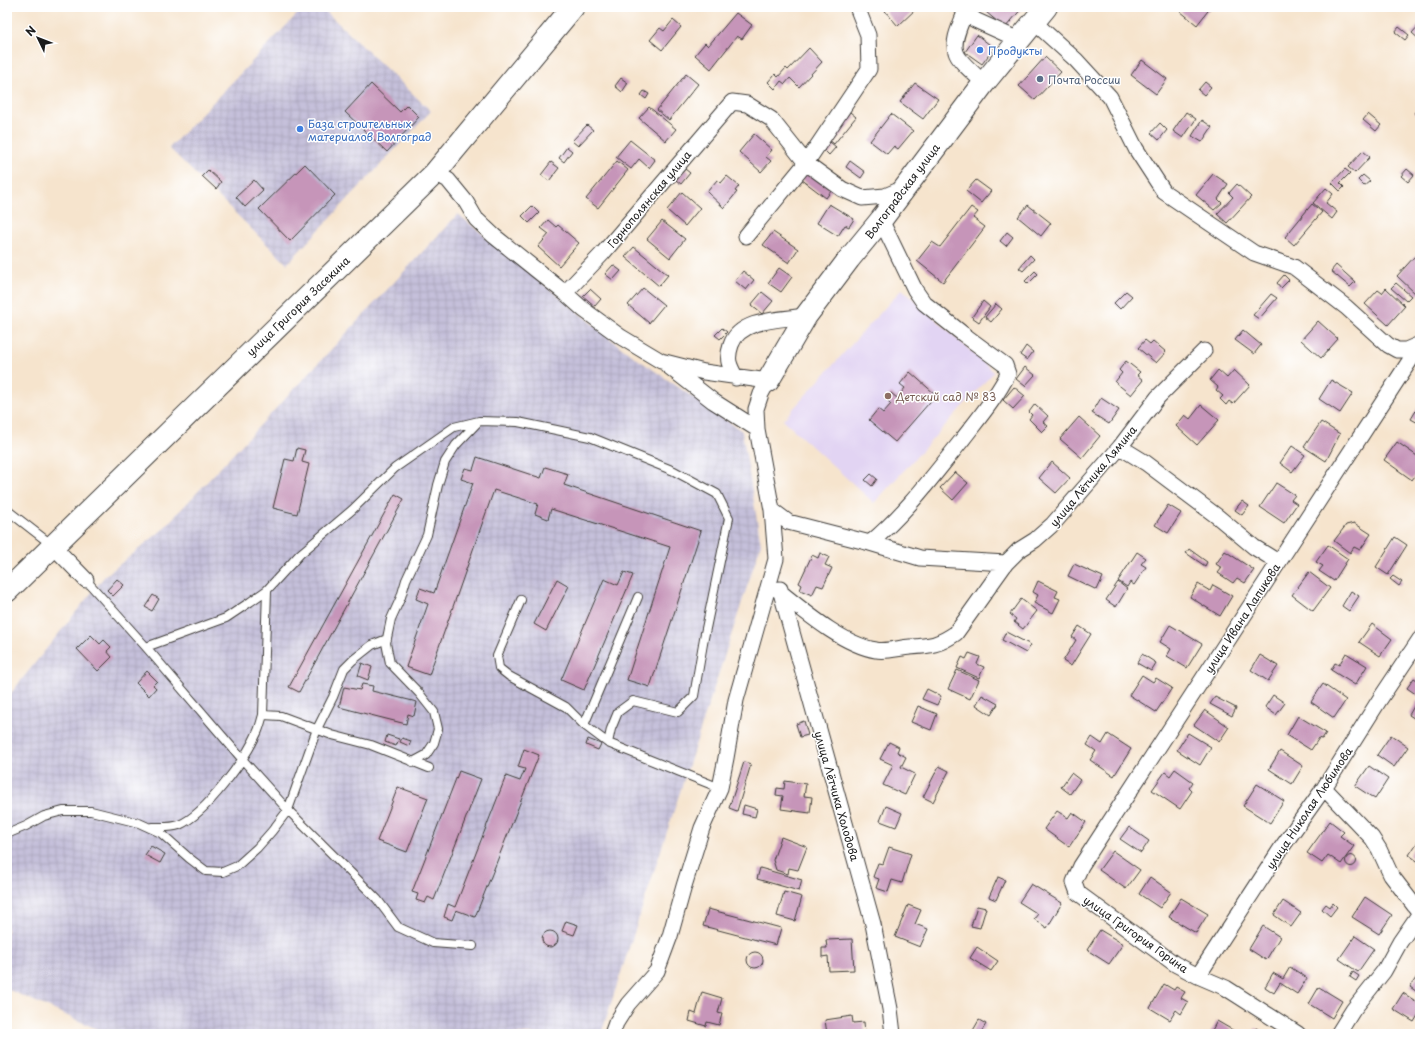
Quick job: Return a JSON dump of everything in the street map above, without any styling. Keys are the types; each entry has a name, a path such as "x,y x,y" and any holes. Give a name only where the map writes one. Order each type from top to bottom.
{"main road":[{"name":"улица Григория Засекина","path":"7,591 435,172 573,7"},
{"name":"Волгоградская улица","path":"768,381 806,316 849,259 881,220 984,83 1040,14"}],"street":[{"path":"746,236 806,163 869,70 868,35 857,7"},
{"path":"984,83 965,65 956,53 955,42 963,10 975,20 1019,40"},
{"path":"1040,14 1076,60 1110,97 1136,149 1164,192 1254,253 1294,267 1346,307 1388,345 1399,359 1401,366 1397,379"},
{"name":"Горнополянская улица","path":"566,293 603,253 732,102 747,104 770,119 806,163"},
{"path":"806,163 842,190 862,198 885,196 904,188"},
{"path":"435,172 448,180 476,218 494,236 566,293 584,310 621,337 662,361 713,401 757,428"},
{"path":"870,543 901,515 929,483 1002,387 1008,374 1005,365 924,303 915,290 881,220"},
{"path":"736,378 729,365 728,355 733,341 742,330 755,324 806,316"},
{"path":"1388,345 1397,350 1406,350 1420,344"},
{"name":"улица Ивана Лапикова","path":"1078,893 1074,882 1081,866 1420,344"},
{"name":"улица Лётчика Лямина","path":"780,592 811,616 855,644 878,650 930,646 944,641 956,633 1006,563 1019,550 1035,540 1053,524 1120,447 1158,397 1204,351"},
{"path":"662,361 704,372 736,378 768,381"},
{"name":"улица Лётчика Холодова","path":"768,381 761,394 756,409 757,428 772,510 780,592 873,924 890,1010 893,1034"},
{"path":"1120,447 1146,463 1254,547 1278,562"},
{"path":"772,510 788,522 870,543 920,558 1006,563"},
{"path":"53,546 86,580"},
{"path":"612,1034 616,1023 628,1004 657,971 670,936 702,828 720,788 736,700 776,558"},
{"name":"улица Николая Любимова","path":"1198,976 1282,847 1324,788 1420,639"},
{"path":"1324,788 1372,838 1379,849 1391,875 1420,913 1400,942 1384,971 1354,1010 1338,1034"},
{"name":"улица Григория Горина","path":"1078,893 1175,964 1226,988 1298,1034"}],"lane":[{"path":"413,762 426,754 434,743 438,729 434,712 419,693 390,663 386,644 391,619 401,597 406,580 427,535 438,485 446,462 456,445 479,421"},
{"path":"146,647 226,618 267,590 300,554 352,510 395,468 454,427 479,421 518,422 590,437 674,471 717,494 729,518 704,638 694,696 678,712 633,701 618,712 610,728 608,743"},
{"path":"7,510 53,546"},
{"path":"86,580 146,647 242,759 288,810 377,899 398,927 433,943 473,946"},
{"path":"149,828 179,825 205,806 222,787 242,759 257,733 263,715 267,590"},
{"path":"584,725 638,597"},
{"path":"521,600 497,656 499,668 516,680 566,706 584,725 608,743 720,788"},
{"path":"7,834 44,816 63,811 91,811 120,818 161,833 206,871 223,872 237,866 257,848 288,810 318,729 333,698 344,669 372,645 387,639"},
{"path":"263,715 281,716 332,735 371,745 429,768"}],"shaded area":[{"name":"База строительных материалов Волгоград","path":"304,7 321,7 431,111 287,264 169,148"},
{"path":"458,214 623,349 742,431 761,544 601,1034 108,1034 7,989 7,698 104,577 161,531"},
{"name":"Детский сад № 83","path":"902,289 994,372 874,503 783,420"}],"building":[{"path":"890,7 917,8 898,26 885,11"},
{"path":"990,7 1023,7 1005,28 986,12"},
{"path":"1183,7 1211,7 1197,25 1180,11"},
{"path":"736,13 752,25 742,39 737,36 711,69 695,55 705,43 708,46"},
{"path":"673,20 681,27 662,50 650,40 660,28 664,31"},
{"path":"1420,24 1420,40 1412,33"},
{"path":"1399,27 1409,35 1405,40 1395,32"},
{"name":"Продукты","path":"977,35 994,48 982,64 965,52"},
{"path":"809,48 822,62 799,87 790,78 785,84 781,81 775,89 768,82 775,74 778,77 786,68 788,70"},
{"name":"Почта России","path":"1045,57 1061,72 1035,100 1019,86"},
{"path":"1142,60 1167,79 1156,94 1131,75"},
{"path":"686,74 698,84 669,120 657,110"},
{"path":"621,78 628,83 622,92 615,86"},
{"path":"1205,82 1211,87 1204,95 1198,90"},
{"path":"915,83 938,99 923,119 900,102"},
{"path":"371,84 400,112 407,105 419,117 387,152 345,112"},
{"path":"644,91 649,94 646,99 641,95"},
{"path":"1420,106 1420,116 1419,117 1414,113"},
{"path":"649,107 676,129 666,141 639,118"},
{"path":"850,112 856,117 834,144 828,139"},
{"path":"1186,112 1196,119 1183,138 1173,131"},
{"path":"891,114 913,131 898,149 894,146 887,154 870,141"},
{"path":"1368,114 1381,125 1376,131 1363,120"},
{"path":"1202,120 1212,127 1202,142 1192,136"},
{"path":"1160,123 1167,130 1159,140 1151,133"},
{"path":"587,125 593,130 578,146 572,141"},
{"path":"754,134 772,150 766,157 771,161 761,172 739,152"},
{"path":"630,140 655,160 649,168 639,159 631,169 616,157"},
{"path":"830,142 836,147 829,155 823,149"},
{"path":"567,147 572,151 564,162 559,158"},
{"path":"1363,151 1370,157 1355,173 1348,167"},
{"path":"617,161 628,170 598,208 586,199"},
{"path":"850,161 865,172 861,178 846,167"},
{"path":"551,162 559,168 549,181 541,175"},
{"path":"305,164 335,195 290,241 259,209"},
{"path":"808,168 834,187 826,198 801,179"},
{"path":"685,169 690,173 681,184 676,180"},
{"path":"1345,169 1350,173 1340,183 1344,187 1340,191 1332,183"},
{"path":"1407,169 1414,175 1408,182 1401,176"},
{"path":"208,170 221,182 216,189 202,176"},
{"path":"1213,174 1228,184 1218,199 1222,203 1214,210 1196,195"},
{"path":"1363,175 1370,181 1364,186 1358,180"},
{"path":"727,176 739,186 735,191 737,192 724,208 707,192 717,180 721,183"},
{"path":"254,180 263,190 245,207 236,197"},
{"path":"976,180 991,191 981,203 966,191"},
{"path":"1237,184 1251,197 1227,223 1217,214 1233,197 1229,193"},
{"path":"1326,188 1333,194 1326,203 1337,212 1332,219 1313,203"},
{"path":"682,192 700,208 685,226 667,210"},
{"path":"829,204 854,219 849,227 845,225 838,236 817,223"},
{"path":"1312,204 1322,212 1294,245 1285,237"},
{"path":"1028,205 1051,223 1041,236 1018,217"},
{"path":"532,206 539,213 529,223 522,216"},
{"path":"971,207 978,212 973,218 985,227 943,282 917,261 932,242 940,247"},
{"path":"548,220 556,227 558,225 579,243 559,266 538,247 549,234 541,228"},
{"path":"662,221 685,239 670,258 647,239"},
{"path":"773,232 798,249 789,263 763,245"},
{"path":"1007,232 1013,237 1006,246 1000,241"},
{"path":"634,247 668,275 659,286 625,257"},
{"path":"1030,255 1034,259 1023,271 1019,268"},
{"path":"1415,256 1420,261 1420,293 1417,295 1397,276"},
{"path":"613,265 621,271 613,280 605,274"},
{"path":"1336,265 1355,282 1350,287 1331,271"},
{"path":"779,268 792,277 781,292 768,283"},
{"path":"743,271 754,280 746,290 735,281"},
{"path":"1035,271 1038,274 1028,284 1025,281"},
{"path":"1284,275 1289,280 1281,288 1277,283"},
{"path":"1396,283 1411,296 1406,301 1391,288"},
{"path":"643,288 664,305 649,323 628,305"},
{"path":"1386,288 1405,306 1388,325 1365,304 1378,290 1382,293"},
{"path":"590,289 601,299 595,306 583,296"},
{"path":"1126,291 1132,296 1120,309 1114,303"},
{"path":"762,292 773,301 762,314 751,305"},
{"path":"1271,294 1277,298 1259,319 1253,315"},
{"path":"983,301 990,307 979,322 972,317"},
{"path":"996,304 1002,309 991,322 985,317"},
{"path":"1318,321 1338,339 1321,358 1301,340"},
{"path":"722,328 727,332 720,339 715,335"},
{"path":"1243,330 1261,345 1254,354 1235,340"},
{"path":"1145,340 1150,344 1153,341 1166,352 1156,363 1138,348"},
{"path":"1026,346 1033,352 1027,360 1020,355"},
{"path":"1126,361 1140,372 1137,375 1143,380 1131,395 1115,382 1122,373 1119,370"},
{"path":"1025,367 1035,375 1025,386 1016,379"},
{"path":"1218,370 1227,378 1234,370 1250,385 1233,404 1229,401 1226,405 1220,399 1223,396 1216,390 1218,387 1210,380"},
{"path":"910,372 936,395 895,442 869,420 878,409 883,413 891,404 886,399 891,393 897,398 905,388 900,384"},
{"path":"1331,380 1353,393 1340,413 1319,399"},
{"path":"1014,387 1025,396 1013,409 1003,400"},
{"path":"1101,398 1119,410 1109,424 1092,413"},
{"path":"1035,404 1048,416 1043,422 1048,426 1042,432 1029,419 1032,415 1029,412"},
{"path":"1420,404 1420,424 1411,419"},
{"path":"1201,405 1219,420 1197,445 1176,426 1185,415 1190,419"},
{"path":"1079,417 1100,436 1082,458 1060,439"},
{"path":"1321,422 1340,434 1326,461 1304,447"},
{"path":"1397,442 1420,458 1420,469 1412,480 1384,460"},
{"path":"1292,446 1305,455 1292,472 1280,463"},
{"path":"297,448 305,450 302,462 309,464 297,514 273,508 285,459 294,461"},
{"path":"477,457 541,478 545,467 568,474 564,485 701,531 650,687 627,680 670,547 551,509 548,519 535,514 538,504 494,490 429,675 406,667 428,604 416,599 420,588 434,593 473,483 461,479 465,468 473,470"},
{"path":"1052,462 1070,478 1056,493 1039,478"},
{"path":"955,472 968,483 953,500 940,488"},
{"path":"871,474 877,479 872,486 865,480"},
{"path":"1276,483 1295,495 1291,500 1297,504 1284,523 1260,507"},
{"path":"395,494 404,499 299,692 289,687"},
{"path":"1242,501 1249,506 1242,515 1235,510"},
{"path":"1168,505 1181,513 1168,533 1155,525"},
{"path":"1354,523 1371,534 1360,550 1354,547 1350,553 1334,541 1346,525"},
{"path":"1395,537 1407,545 1388,575 1376,567"},
{"path":"1328,545 1348,559 1334,581 1319,571 1323,566 1316,562"},
{"path":"1189,549 1207,562 1205,566 1186,553"},
{"path":"1225,551 1254,570 1245,583 1237,578 1233,583 1218,573 1222,568 1216,564"},
{"path":"1137,552 1146,558 1141,564 1146,567 1134,585 1130,582 1127,587 1118,581"},
{"path":"820,553 829,557 825,565 832,568 823,587 817,585 812,595 800,590 802,585 799,583 812,555 818,558"},
{"path":"1074,564 1103,577 1097,590 1068,576"},
{"path":"624,572 633,575 584,690 561,680 604,579 618,585"},
{"path":"1309,572 1330,588 1313,611 1292,595"},
{"path":"1393,576 1402,582 1399,586 1390,579"},
{"path":"117,579 124,585 113,596 107,590"},
{"path":"557,579 569,586 546,631 534,624"},
{"path":"1038,581 1058,591 1055,597 1060,599 1053,613 1034,603 1038,595 1033,592"},
{"path":"1118,582 1127,589 1116,607 1106,600"},
{"path":"1198,584 1210,591 1213,585 1232,596 1220,616 1190,597"},
{"path":"1351,591 1359,596 1349,611 1342,606"},
{"path":"153,595 159,599 152,611 145,607"},
{"path":"1021,599 1037,611 1023,629 1014,622 1016,619 1010,614"},
{"path":"1372,624 1392,639 1380,656 1359,642"},
{"path":"1170,625 1202,644 1187,668 1167,656 1171,649 1160,642"},
{"path":"1079,626 1091,634 1071,666 1063,661 1076,640 1072,637"},
{"path":"1006,632 1031,645 1026,653 1002,640"},
{"path":"91,635 100,644 104,640 111,647 107,651 112,657 98,671 77,649"},
{"path":"969,653 980,657 977,664 984,667 979,678 957,668 962,657 966,659"},
{"path":"1346,653 1367,666 1355,685 1331,670 1335,663 1339,665"},
{"path":"1142,654 1156,663 1151,671 1137,663"},
{"path":"1260,655 1278,666 1268,681 1251,670"},
{"path":"362,663 372,667 368,680 358,676"},
{"path":"957,670 979,680 970,699 948,689"},
{"path":"147,671 157,681 153,685 156,688 149,696 136,683"},
{"path":"1142,675 1153,682 1156,678 1172,688 1156,712 1129,695"},
{"path":"1414,678 1420,682 1420,697 1407,688"},
{"path":"362,684 373,686 372,691 417,702 414,716 408,714 406,724 339,707 344,687 360,690"},
{"path":"1323,684 1346,700 1334,718 1311,702"},
{"path":"927,689 941,696 937,705 922,699"},
{"path":"982,695 998,704 991,715 976,705"},
{"path":"1273,695 1285,703 1276,715 1265,707"},
{"path":"1215,697 1236,708 1232,716 1210,704"},
{"path":"1417,701 1420,703 1420,722 1409,715"},
{"path":"918,706 937,714 931,730 911,722"},
{"path":"1205,710 1229,727 1219,742 1194,725"},
{"path":"1298,716 1326,733 1322,739 1319,738 1311,750 1287,735"},
{"path":"804,721 808,735 800,737 796,724"},
{"path":"1188,733 1211,747 1200,765 1177,750"},
{"path":"1108,734 1131,749 1114,776 1090,760 1096,751 1087,745 1092,737 1102,744"},
{"path":"387,735 399,739 396,746 385,742"},
{"path":"1391,735 1408,747 1394,767 1377,755"},
{"path":"402,738 411,741 409,746 400,742"},
{"path":"588,739 601,744 598,750 586,745"},
{"path":"889,742 899,747 897,752 906,757 901,767 915,774 905,795 883,785 893,765 880,759"},
{"path":"524,749 539,755 475,917 456,910 452,920 444,917 448,904 455,907 506,776 520,781 525,769 518,767"},
{"path":"1280,751 1303,766 1292,784 1269,769"},
{"path":"744,762 751,764 737,811 729,808"},
{"path":"939,766 949,771 933,802 923,797"},
{"path":"1369,766 1388,779 1375,799 1355,786"},
{"path":"1175,769 1193,782 1189,788 1192,791 1180,809 1152,790 1165,772 1170,776"},
{"path":"459,771 481,779 434,900 428,897 425,903 416,900 418,894 412,892"},
{"path":"1071,773 1080,780 1070,794 1061,787"},
{"path":"785,781 806,784 804,796 812,797 810,813 781,809 783,796 776,795 777,788 784,789"},
{"path":"1257,784 1284,801 1270,823 1243,806"},
{"path":"398,787 428,798 407,852 377,841"},
{"path":"744,805 757,809 755,817 742,814"},
{"path":"886,806 902,813 896,827 880,821"},
{"path":"1057,811 1068,818 1072,812 1086,822 1069,847 1044,829"},
{"path":"1330,821 1344,832 1340,836 1354,846 1341,864 1328,855 1322,863 1307,853"},
{"path":"1129,827 1149,841 1141,853 1120,839"},
{"path":"781,837 807,847 798,870 789,868 788,874 776,870 773,860"},
{"path":"1419,840 1420,841 1420,863 1409,855"},
{"path":"151,846 165,854 160,863 145,855"},
{"path":"889,847 911,854 902,883 892,880 888,892 876,888 879,879 873,877 878,863 883,864"},
{"path":"1113,851 1140,870 1126,889 1099,870"},
{"path":"1351,855 1355,857 1357,861 1355,865 1351,867 1347,865 1345,861 1347,857"},
{"path":"760,868 802,880 799,891 757,879"},
{"path":"998,877 1005,880 996,900 989,897"},
{"path":"1150,877 1171,892 1160,908 1139,894"},
{"path":"1031,884 1062,903 1047,928 1034,919 1038,914 1019,902"},
{"path":"784,892 802,897 795,921 777,916"},
{"path":"1365,897 1392,915 1379,934 1352,917"},
{"path":"1181,898 1208,914 1196,933 1169,917"},
{"path":"1283,901 1301,913 1291,927 1274,915"},
{"path":"1333,903 1337,907 1330,916 1322,909 1326,904 1330,907"},
{"path":"908,905 921,910 915,924 928,929 920,947 895,937"},
{"path":"977,906 986,908 980,928 971,926"},
{"path":"708,909 781,928 776,945 703,926"},
{"path":"566,921 578,925 574,935 562,931"},
{"path":"1263,926 1280,937 1266,960 1249,949"},
{"path":"1100,930 1123,944 1109,964 1087,950"},
{"path":"550,931 557,936 558,939 553,946 550,947 543,942 542,939 547,932"},
{"path":"1355,936 1374,949 1358,972 1339,959"},
{"path":"852,939 854,970 829,971 828,956 822,957 822,948 827,948 826,940"},
{"path":"977,947 998,961 991,971 970,958"},
{"path":"755,952 761,954 763,960 761,966 755,968 749,966 747,960 749,954"},
{"path":"1290,967 1307,978 1297,994 1280,983 1274,993 1265,987 1273,973 1283,979"},
{"path":"1353,972 1359,976 1356,981 1350,977"},
{"path":"1420,972 1420,994 1410,987"},
{"path":"1164,984 1174,990 1176,987 1185,992 1181,998 1188,1002 1181,1014 1176,1010 1170,1020 1150,1008"},
{"path":"1319,987 1342,1001 1332,1018 1309,1004"},
{"path":"702,992 722,998 718,1013 722,1014 719,1025 707,1022 706,1026 689,1021 691,1012 696,1014"},
{"path":"1403,993 1420,1004 1420,1012 1414,1022 1393,1009"},
{"path":"852,1016 853,1023 864,1022 865,1034 827,1034 825,1020"},
{"path":"979,1020 986,1024 980,1034 971,1034"},
{"path":"1217,1021 1236,1032 1234,1034 1210,1034"},
{"path":"1256,1028 1266,1034 1252,1034"}],"place":[{"name":"Продукты","path":"980,50"},
{"name":"Почта России","path":"1040,79"},
{"name":"База строительных материалов Волгоград","path":"300,129"},
{"name":"Детский сад № 83","path":"888,396"}]}
